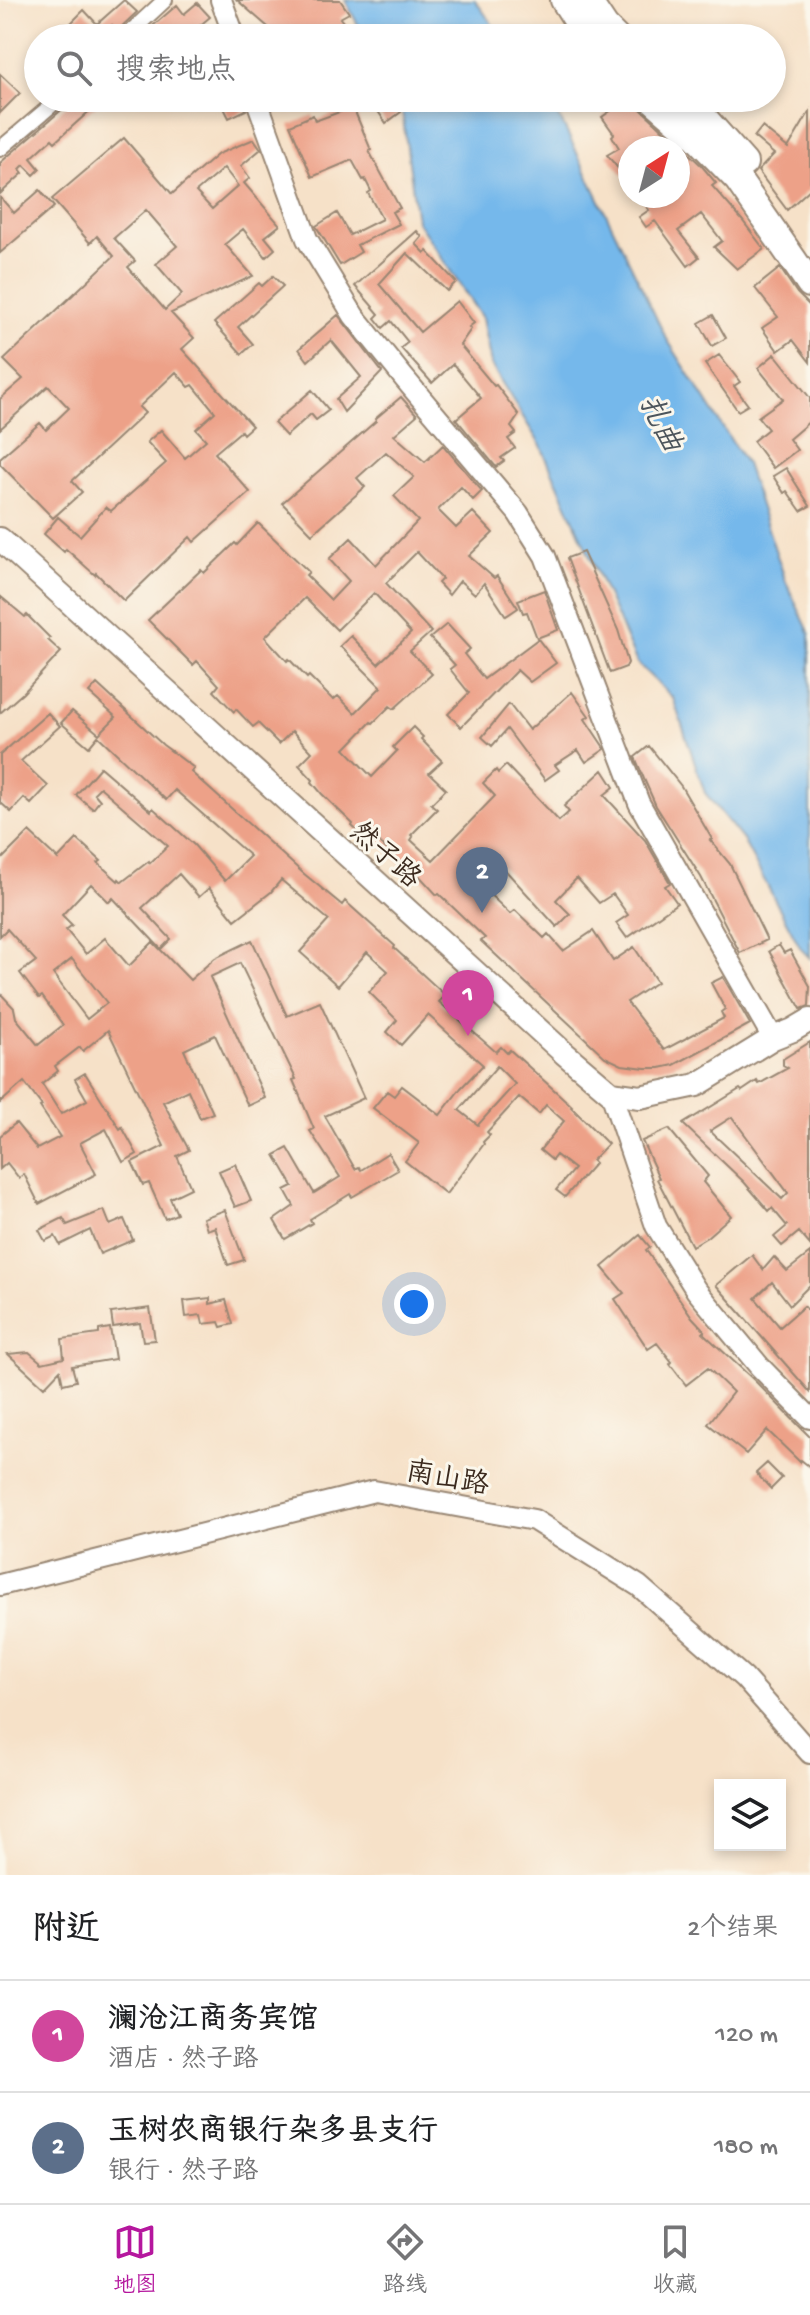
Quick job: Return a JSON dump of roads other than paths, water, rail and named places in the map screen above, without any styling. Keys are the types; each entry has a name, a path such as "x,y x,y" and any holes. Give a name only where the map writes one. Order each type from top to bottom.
{"highway":[{"path":"564,0 579,24"},
{"path":"587,0 603,24"},
{"path":"667,112 738,180 810,284"},
{"path":"699,112 741,159 810,262"}],"main road":[{"name":"然子路","path":"0,539 552,1043 611,1093"},
{"path":"611,1093 640,1097 697,1085 792,1030"}],"street":[{"path":"139,24 165,0"},
{"path":"221,0 230,24"},
{"path":"0,149 44,112"},
{"path":"261,112 307,239 354,316 518,513 545,556 639,803 792,1030"},
{"path":"611,1093 656,1226 696,1290 760,1367 810,1418"},
{"name":"南山路","path":"0,1585 374,1491 534,1520 639,1586 744,1678 810,1753"}],"water":[{"path":"345,0 475,0 492,24 358,24"},
{"name":"扎曲","path":"402,112 555,112 665,336 746,464 786,582 810,634 810,958 801,949 743,840 705,793 673,698 637,663 541,446 491,365 482,318 417,221"}],"place":[{"name":"玉树农商银行杂多县支行","path":"482,913"},
{"name":"澜沧江商务宾馆","path":"468,1036"}]}
